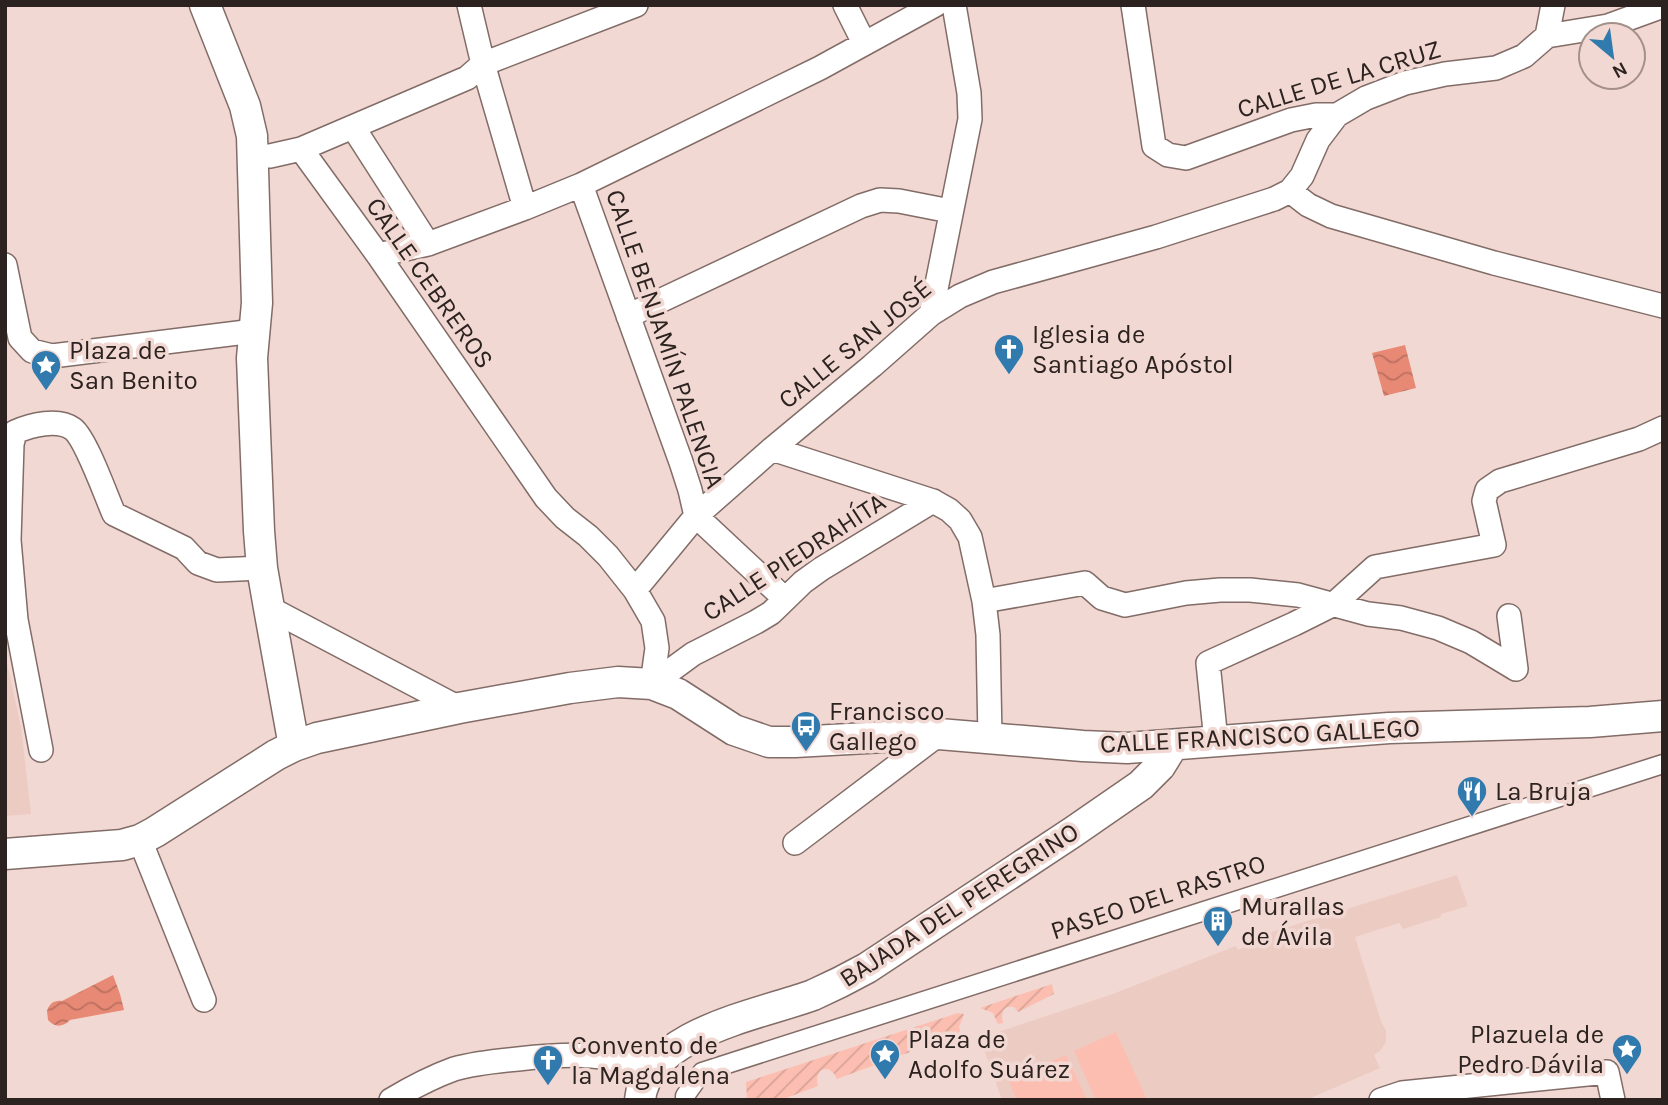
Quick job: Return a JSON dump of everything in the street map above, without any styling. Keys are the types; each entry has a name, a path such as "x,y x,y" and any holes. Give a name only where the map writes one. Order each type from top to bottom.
{"street":[{"path":"205,5 245,106 252,136 257,303 252,358 259,531 262,568 294,746"},
{"path":"469,5 482,64 525,208"},
{"path":"254,156 270,156 301,149 467,78 482,64 636,5"},
{"path":"845,5 864,43"},
{"path":"378,256 429,244 581,184 820,68 935,5"},
{"path":"931,314 970,119 969,93 954,5"},
{"name":"CALLE DE LA CRUZ","path":"1133,5 1154,146 1168,155 1186,158 1291,120 1315,115 1337,115 1366,98 1405,83 1445,74 1496,68 1524,56 1547,36"},
{"path":"1553,5 1547,36 1608,26 1663,6"},
{"path":"1337,115 1318,140 1302,176 1290,191 1308,205 1331,216 1659,310"},
{"path":"353,127 429,244"},
{"name":"CALLE CEBREROS","path":"301,149 546,498 608,556 635,590 653,621 657,648 652,684"},
{"name":"CALLE BENJAMÍN PALENCIA","path":"581,184 681,462 696,516 785,599"},
{"name":"CALLE SAN JOSÉ","path":"635,590 696,516 931,314 960,296 993,282 1156,237 1248,208 1290,191"},
{"path":"628,316 861,206 880,201 899,201 950,211"},
{"path":"5,265 9,310 20,338 32,351 52,356 254,331"},
{"path":"41,750 16,620 7,541 12,444 15,432 28,426 58,423 72,428 82,439 114,514 184,548 198,563 217,570 262,568"},
{"path":"1216,741 1208,663 1334,604 1375,567 1494,545 1484,501 1487,489 1500,481 1639,439 1663,428"},
{"path":"772,449 933,501 960,520 970,537 984,601 988,635 990,738"},
{"name":"CALLE PIEDRAHÍTA","path":"652,684 693,654 763,618 821,569 933,501"},
{"path":"984,601 1085,583 1102,598 1125,605 1186,593 1220,590 1298,595 1368,614 1401,618 1438,628 1471,642 1516,669 1509,616"},
{"path":"269,608 459,708"},
{"name":"CALLE FRANCISCO GALLEGO","path":"140,840 254,768 294,746 317,738 459,708 618,682 652,684 678,694 734,730 769,742 939,734 1127,748 1389,727 1590,722 1663,716"},
{"path":"795,843 939,734"},
{"name":"BAJADA DEL PEREGRINO","path":"651,1071 669,1052 695,1036 729,1021 811,995 867,968 1140,785 1160,766 1173,745"},
{"name":"PASEO DEL RASTRO","path":"685,1100 702,1072 1663,764"},
{"path":"5,854 122,845 140,840 204,1000"},
{"path":"391,1100 454,1070 485,1062 549,1055 591,1056 635,1063 651,1071 640,1100"},
{"path":"1381,1100 1408,1093 1607,1072 1613,1100"}],"shaded area":[{"path":"5,654 21,727 31,814 5,816"},
{"path":"1457,875 1468,906 1403,929 1399,923 1355,937 1386,1031 1386,1042 1374,1055 1380,1068 1306,1100 1002,1100 980,1038 1110,995 1236,946 1238,950 1260,940 1259,936"},
{"path":"1052,984 1054,994 1018,1012 1014,1007 1005,1009 1002,1013 1003,1023 998,1024 993,1013 980,1008"},
{"path":"958,1013 964,1014 959,1027 961,1036 928,1047 925,1040 917,1037 911,1039 908,1045 910,1052 837,1079 830,1070 823,1069 818,1075 818,1086 781,1100 747,1100 746,1082"},
{"path":"1116,1032 1147,1100 1096,1100 1074,1051"},
{"path":"1066,1055 1087,1100 1017,1100 1008,1079"}],"water":[{"path":"1405,345 1416,388 1384,396 1372,353"},
{"path":"113,975 124,1010 70,1020 59,1026 48,1020 47,1011 52,1003 62,1001"}],"place":[{"name":"Iglesia de Santiago Apóstol","path":"1009,376"},
{"name":"Plaza de San Benito","path":"46,392"},
{"name":"Francisco Gallego","path":"806,753"},
{"name":"La Bruja","path":"1472,818"},
{"name":"Murallas de Ávila","path":"1218,948"},
{"name":"Plazuela de Pedro Dávila","path":"1627,1076"},
{"name":"Plaza de Adolfo Suárez","path":"885,1081"},
{"name":"Convento de la Magdalena","path":"548,1087"}]}
